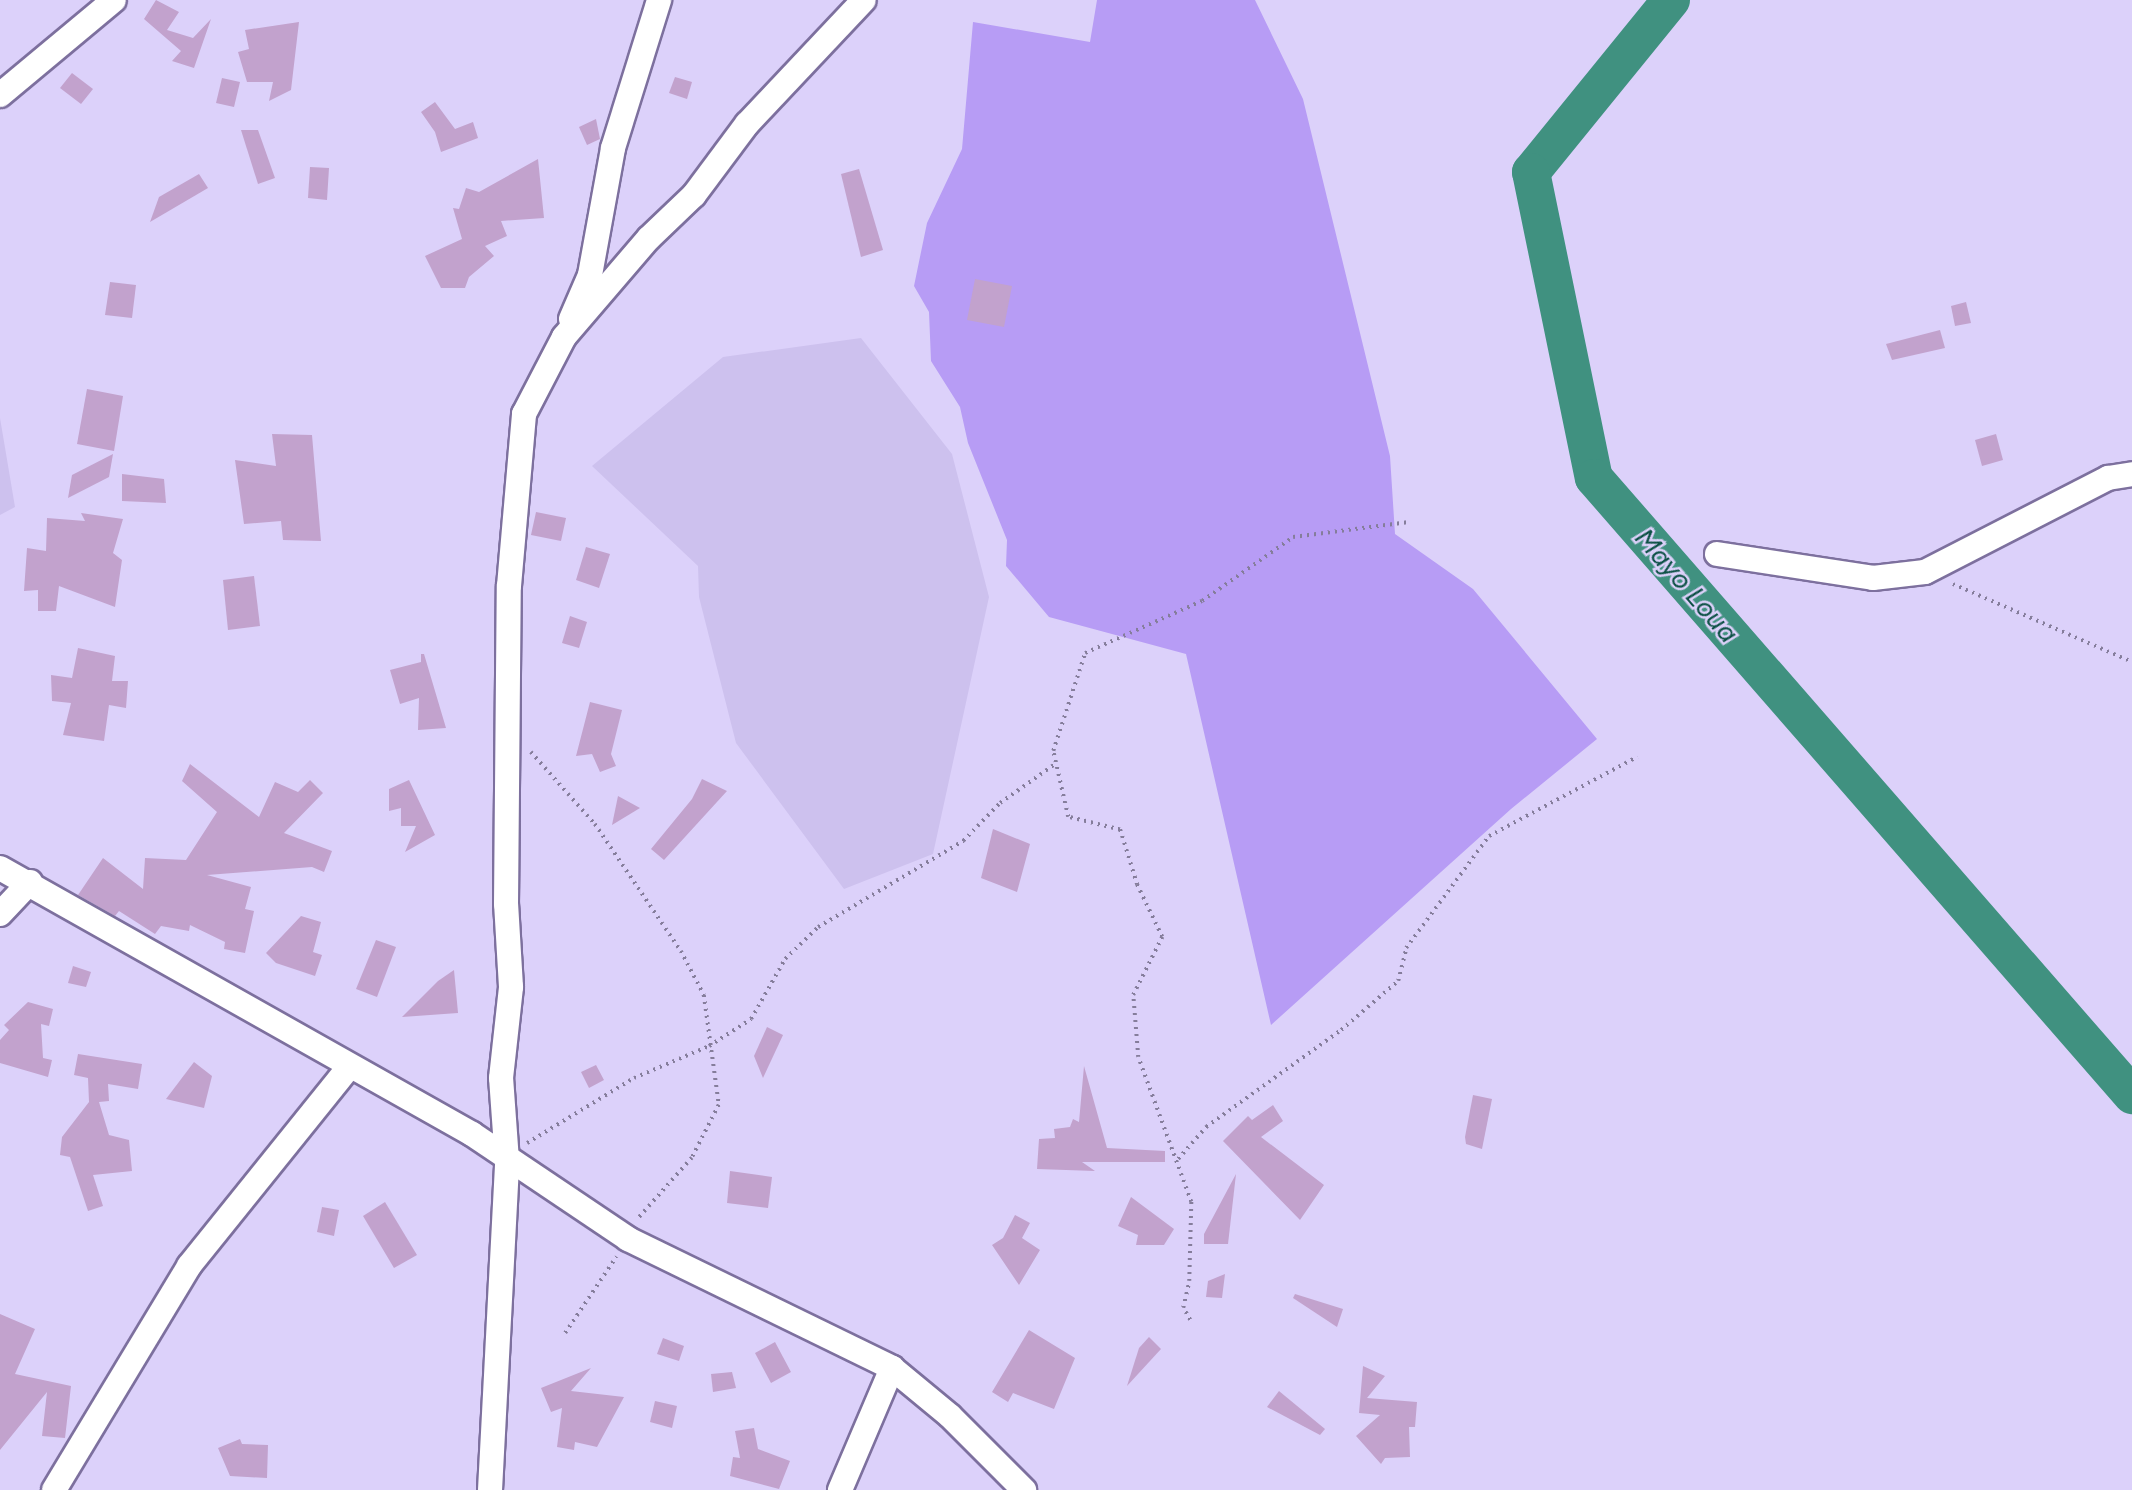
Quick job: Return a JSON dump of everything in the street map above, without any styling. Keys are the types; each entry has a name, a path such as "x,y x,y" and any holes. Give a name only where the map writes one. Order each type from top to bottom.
{"street":[{"path":"0,95 114,0"},
{"path":"490,1490 507,1161 501,1078 510,987 506,904 509,586 524,414 564,337 590,275 614,148 659,0"},
{"path":"564,337 649,238 694,195 747,124 864,0"},
{"path":"1717,554 1873,578 1925,572 2108,478 2132,474"},
{"path":"0,868 30,882 349,1067 471,1134 507,1161 628,1239 892,1368 950,1416 1024,1490"},
{"path":"0,914 30,882"},
{"path":"54,1490 189,1266 349,1067"},
{"path":"840,1490 892,1368"}],"path":[{"path":"1190,1320 1183,1308 1189,1281 1191,1202 1178,1158 1138,1057 1133,995 1162,937 1137,885 1120,830 1068,817 1053,751 1085,653 1202,601 1293,537 1409,522"},
{"path":"1925,572 2132,662"},
{"path":"508,723 595,824 681,951 704,995 719,1105 692,1157 639,1216 628,1239 565,1334"},
{"path":"1178,1158 1206,1127 1341,1030 1398,981 1406,948 1489,836 1637,757"},
{"path":"507,1161 542,1130 634,1078 709,1046 751,1019 785,959 818,927 963,841 1000,803 1055,763"}],"shaded area":[{"path":"1097,0 1255,0 1303,99 1390,456 1395,534 1473,589 1597,739 1511,809 1271,1025 1186,654 1049,617 1006,566 1007,540 968,443 960,407 931,361 929,312 914,286 927,223 962,149 973,22 1090,42"},
{"path":"861,338 952,454 989,597 933,854 844,889 736,743 699,597 698,566 592,466 723,357"},
{"path":"0,418 15,507 0,515"}],"building":[{"path":"156,0 179,12 167,30 193,38 211,19 194,68 172,61 181,51 144,19"},
{"path":"299,22 291,90 269,101 273,82 247,82 238,52 249,49 245,30"},
{"path":"72,73 93,89 81,104 60,88"},
{"path":"675,77 692,82 687,99 669,93"},
{"path":"222,78 240,82 234,107 216,103"},
{"path":"435,102 455,129 473,122 478,138 441,152 435,132 421,112"},
{"path":"596,119 600,139 587,145 579,127"},
{"path":"241,130 258,130 275,178 258,184"},
{"path":"538,159 544,218 501,221 507,236 485,246 494,256 469,277 465,288 441,288 425,256 462,239 453,208 459,209 466,188 479,192"},
{"path":"310,167 329,168 327,200 308,198"},
{"path":"859,169 883,250 861,257 841,174"},
{"path":"199,174 208,188 150,222 159,197"},
{"path":"975,279 1012,286 1004,327 967,320"},
{"path":"110,282 136,285 132,318 105,315"},
{"path":"1966,302 1971,323 1955,326 1951,306"},
{"path":"1940,330 1945,348 1892,360 1886,344"},
{"path":"87,389 123,396 114,451 77,444"},
{"path":"272,434 312,435 321,541 283,540 281,521 244,524 235,460 276,466"},
{"path":"1996,434 2003,460 1982,466 1975,440"},
{"path":"113,454 109,477 68,498 72,475"},
{"path":"122,474 164,479 166,503 122,501"},
{"path":"536,512 566,518 561,541 531,535"},
{"path":"81,513 123,519 113,553 122,560 115,607 59,586 56,611 38,611 38,590 24,591 27,548 46,551 47,518 85,521"},
{"path":"586,547 610,554 599,588 576,580"},
{"path":"254,576 260,626 228,630 223,580"},
{"path":"570,616 587,622 579,648 562,643"},
{"path":"78,648 115,656 112,681 128,681 126,708 109,705 104,741 63,735 71,703 52,701 51,675 72,678"},
{"path":"421,654 424,654 446,728 418,730 419,698 400,704 390,670 421,662"},
{"path":"590,702 622,710 611,754 616,766 600,772 592,754 576,756"},
{"path":"190,764 259,817 275,782 298,792 310,780 323,793 284,833 332,851 324,872 312,867 207,875 251,887 245,909 254,911 245,953 224,949 225,942 190,925 189,931 161,926 155,934 119,911 115,916 78,895 103,858 143,889 145,858 186,860 217,812 182,781"},
{"path":"702,779 727,791 664,860 651,849 692,799"},
{"path":"409,780 435,835 405,852 416,826 401,826 401,808 389,811 389,789"},
{"path":"618,796 640,808 612,825"},
{"path":"993,829 1030,844 1017,892 981,878"},
{"path":"301,916 321,922 313,952 322,955 315,976 276,963 266,953"},
{"path":"376,940 396,947 377,997 356,989"},
{"path":"73,966 91,972 86,987 68,983"},
{"path":"454,970 458,1013 402,1017 438,981"},
{"path":"28,1002 53,1009 49,1026 41,1024 43,1058 52,1060 48,1077 0,1063 0,1040 9,1030 4,1025"},
{"path":"767,1027 783,1035 763,1078 754,1056"},
{"path":"78,1054 142,1064 138,1089 108,1084 109,1101 99,1102 109,1135 129,1140 132,1171 93,1175 103,1206 88,1211 70,1157 60,1155 62,1137 89,1102 88,1078 74,1075"},
{"path":"194,1062 212,1076 204,1108 166,1099"},
{"path":"596,1065 604,1080 589,1088 581,1072"},
{"path":"1084,1066 1107,1148 1165,1151 1165,1162 1082,1162 1095,1171 1037,1169 1039,1139 1055,1138 1054,1129 1070,1127 1073,1119 1079,1122"},
{"path":"1473,1095 1492,1099 1482,1149 1466,1144"},
{"path":"1273,1105 1283,1121 1261,1137 1324,1185 1300,1220 1223,1141 1248,1116 1252,1120"},
{"path":"730,1171 772,1177 768,1208 727,1203"},
{"path":"1236,1174 1228,1244 1204,1244 1204,1234"},
{"path":"1131,1197 1174,1229 1164,1245 1136,1245 1138,1235 1118,1226"},
{"path":"385,1202 417,1255 394,1268 363,1216"},
{"path":"322,1207 339,1210 334,1236 317,1232"},
{"path":"1015,1215 1030,1223 1022,1238 1040,1250 1019,1285 992,1245 1003,1238"},
{"path":"1225,1274 1222,1298 1206,1297 1208,1281"},
{"path":"1295,1294 1343,1309 1337,1327 1293,1298"},
{"path":"0,1314 35,1329 15,1374 71,1386 65,1438 42,1436 47,1392 0,1450"},
{"path":"1029,1330 1075,1358 1054,1409 1013,1393 1008,1402 992,1392"},
{"path":"1149,1337 1161,1349 1127,1386 1139,1348"},
{"path":"663,1338 684,1346 679,1361 657,1354"},
{"path":"775,1342 791,1372 771,1383 755,1353"},
{"path":"1363,1366 1385,1376 1367,1398 1417,1402 1415,1427 1409,1427 1410,1457 1385,1458 1381,1464 1356,1436 1380,1415 1359,1413"},
{"path":"591,1368 571,1391 624,1397 597,1447 575,1442 574,1450 557,1447 562,1408 551,1412 541,1388"},
{"path":"732,1372 736,1388 713,1392 711,1374"},
{"path":"1279,1391 1325,1429 1320,1435 1267,1407"},
{"path":"655,1401 677,1406 672,1428 650,1422"},
{"path":"754,1428 758,1449 790,1461 779,1489 730,1476 733,1457 740,1458 735,1431"},
{"path":"240,1439 242,1444 268,1445 267,1478 230,1476 218,1448"}],"waterway":[{"name":"Mayo Loua","path":"1671,0 1531,172 1594,478 2132,1095"}]}
